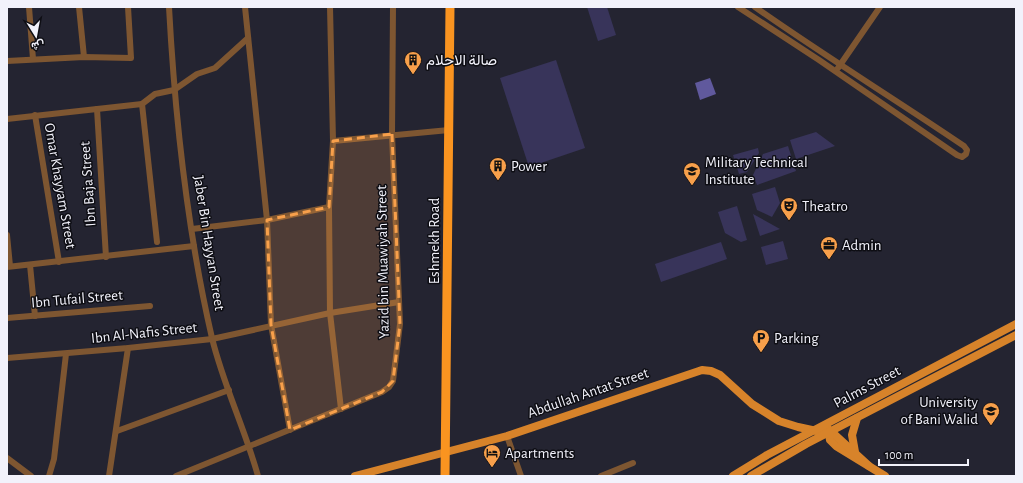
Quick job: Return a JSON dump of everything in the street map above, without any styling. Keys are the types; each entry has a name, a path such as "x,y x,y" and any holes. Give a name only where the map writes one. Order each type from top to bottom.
{"highway":[{"name":"Eshmekh Road","path":"445,476 450,7"}],"main road":[{"name":"Palms Street","path":"733,476 767,455 1016,324"},
{"name":"Palms Street","path":"752,476 828,432 858,418 1016,335"},
{"name":"Abdullah Antat Street","path":"355,476 445,454 507,436 702,370 711,371 720,375 752,404 771,417 789,424 828,432"},
{"path":"855,452 852,435 858,418"},
{"path":"829,423 828,432 830,440 836,446 886,476"},
{"path":"828,432 838,436 869,466"},
{"path":"806,444 821,442 836,446"}],"street":[{"path":"29,7 33,59"},
{"path":"79,7 84,57"},
{"path":"7,61 84,57 131,58 128,7"},
{"name":"Jaber Bin Hayyan Street","path":"169,7 174,90 194,246 212,339 250,446 258,476"},
{"path":"245,7 268,220 271,325 290,430"},
{"path":"330,7 333,141 329,207 330,313 341,409"},
{"name":"Yazid bin Muawiyah Street","path":"176,476 382,392 393,381 400,324 392,134 393,7"},
{"path":"738,7 957,155 962,157 966,154 967,150 964,146 894,99 840,66 755,7"},
{"path":"835,72 880,7"},
{"path":"7,119 142,104 155,94 174,90 197,74 215,68 248,38"},
{"path":"889,109 894,99"},
{"path":"142,104 157,242"},
{"name":"Ibn Baja Street","path":"97,109 106,256"},
{"name":"Omar Khayyam Street","path":"35,115 59,262"},
{"path":"333,141 392,134 449,130"},
{"path":"192,229 268,220 329,207"},
{"path":"7,234 9,267 194,246"},
{"path":"30,264 35,316"},
{"name":"Ibn Al-Nafis Street","path":"7,358 66,354 212,339 330,313 399,302"},
{"name":"Ibn Tufail Street","path":"7,318 150,306"},
{"path":"109,476 117,431 128,348"},
{"path":"49,476 54,459 66,354"},
{"path":"117,431 229,390"},
{"path":"507,436 521,476"},
{"path":"7,458 31,476"},
{"path":"600,476 633,463"}],"highlighted area":[{"path":"392,134 400,324 393,381 382,392 290,430 271,325 267,220 329,207 333,141"}],"shaded area":[{"path":"587,7 607,7 616,35 598,41"},
{"path":"556,60 585,148 529,167 500,78"},
{"path":"710,78 716,94 700,100 695,83"},
{"path":"816,132 835,146 796,159 790,140"},
{"path":"788,146 796,171 757,185 753,175 763,154"},
{"path":"758,148 759,153 747,172 739,174 733,155"},
{"path":"775,187 780,203 772,217 757,210 752,194"},
{"path":"737,206 747,240 741,242 725,233 718,212"},
{"path":"753,214 780,229 760,236"},
{"path":"783,241 788,259 766,265 761,247"},
{"path":"721,242 727,259 661,282 655,264"}],"place":[{"name":"صالة الاحلام","path":"413,75"},
{"name":"Power","path":"498,181"},
{"name":"Military Technical Institute","path":"692,186"},
{"name":"Theatro","path":"789,221"},
{"name":"Admin","path":"829,260"},
{"name":"Parking","path":"761,353"},
{"name":"University of Bani Walid","path":"991,426"},
{"name":"Apartments","path":"492,468"}]}
